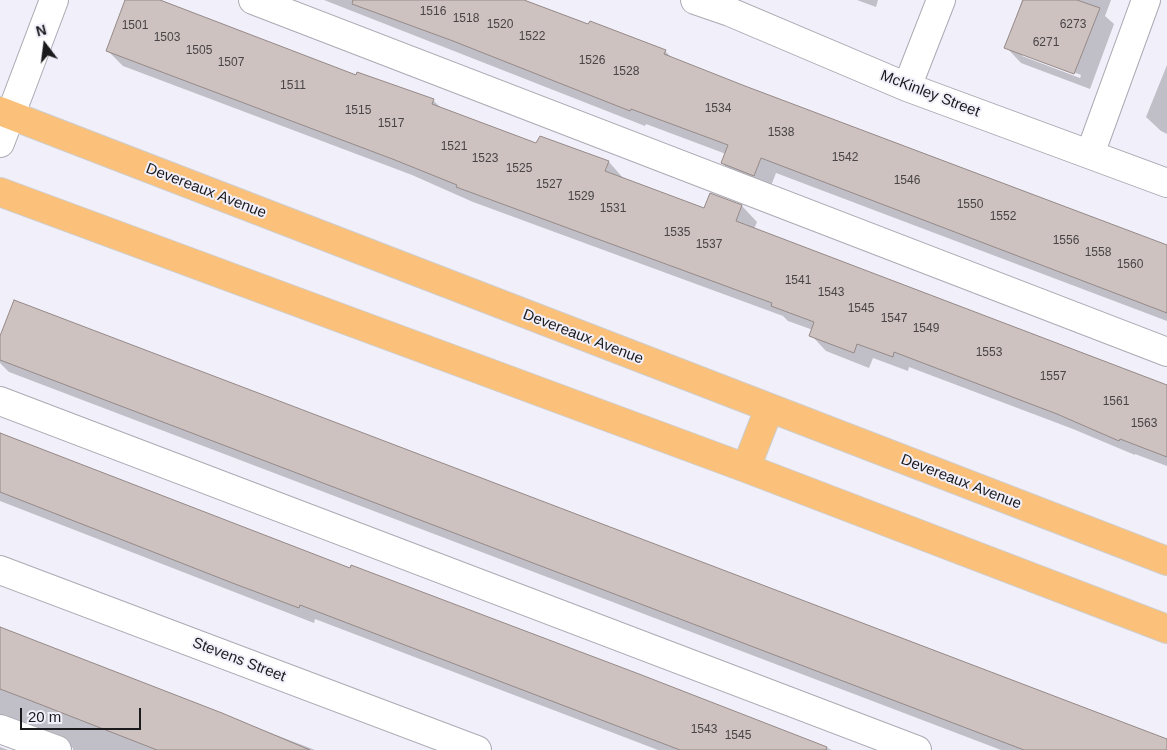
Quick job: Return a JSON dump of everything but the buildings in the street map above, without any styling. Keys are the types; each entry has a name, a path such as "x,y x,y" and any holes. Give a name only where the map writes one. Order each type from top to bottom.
{"main road":[{"name":"Devereaux Avenue","path":"5,113 1167,561"},
{"path":"0,192 746,468 1167,629"},
{"path":"746,468 769,409"}],"street":[{"path":"0,143 5,113 54,0"},
{"path":"252,0 1167,352"},
{"name":"McKinley Street","path":"695,0 732,6 907,87 1167,183"},
{"path":"907,87 941,0"},
{"path":"1090,154 1146,0"},
{"path":"0,401 917,750"},
{"name":"Stevens Street","path":"0,570 478,750"},
{"path":"0,729 57,750"}]}
